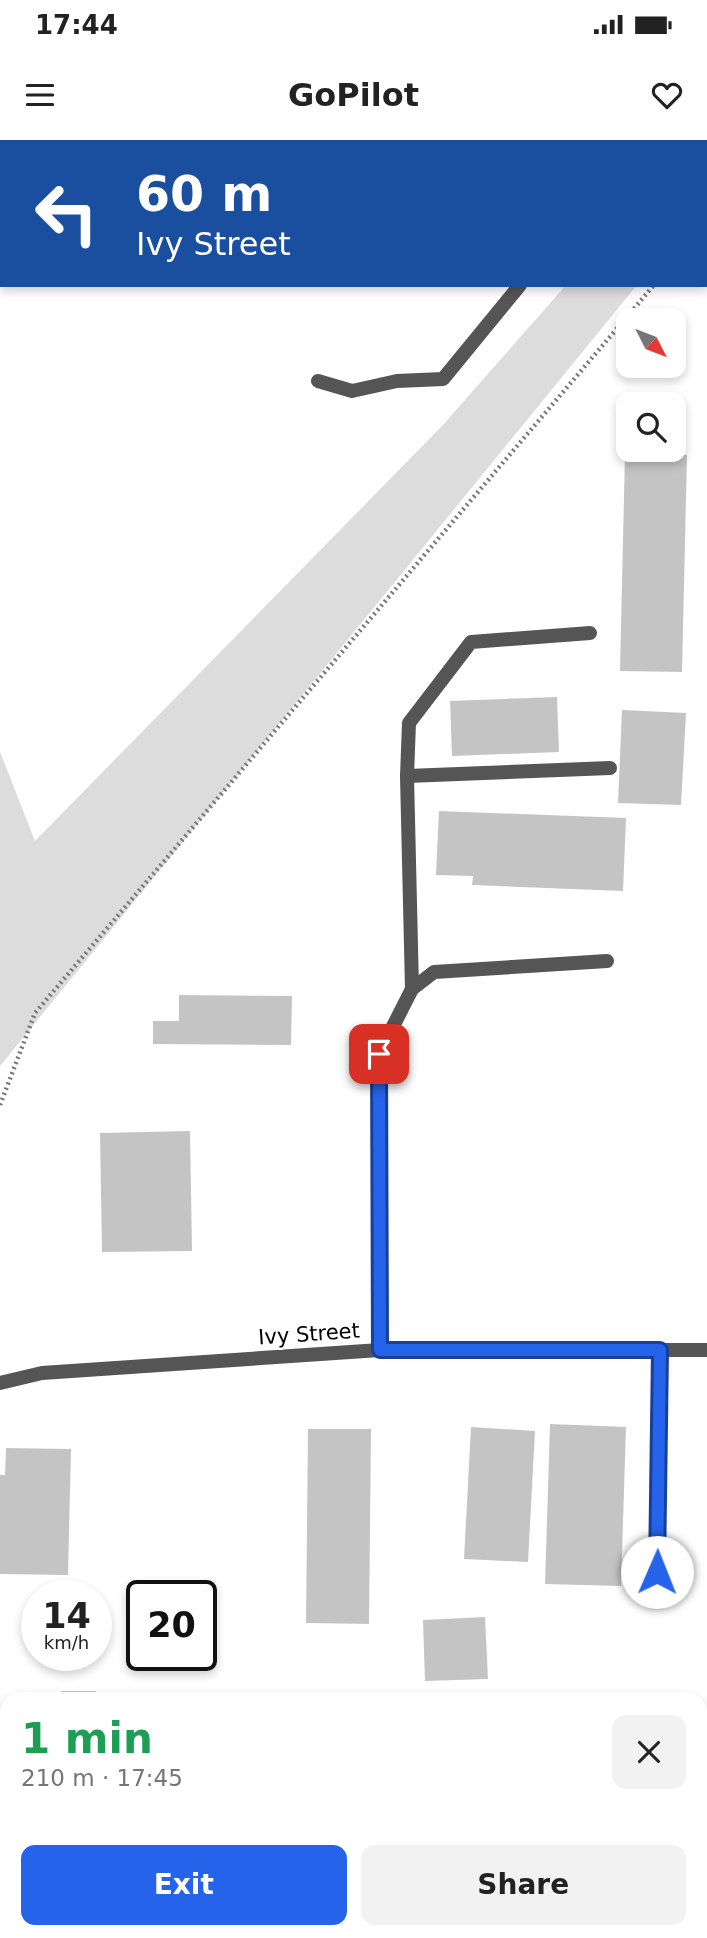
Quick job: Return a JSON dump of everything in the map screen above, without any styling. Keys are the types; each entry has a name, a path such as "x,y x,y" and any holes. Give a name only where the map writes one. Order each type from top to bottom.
{"street":[{"path":"318,381 352,391 397,382 443,379 518,287"},
{"path":"412,989 407,776 409,723 471,642 590,633"},
{"path":"407,776 610,768"},
{"path":"380,1350 379,1054 412,989 434,972 607,961"},
{"name":"Ivy Street","path":"0,1383 42,1373 380,1350 707,1350"},
{"path":"657,1572 660,1350"}],"path":[{"path":"0,1105 35,1013 652,287"}],"shaded area":[{"path":"564,287 635,287 0,1066 0,752 35,841 442,426"}],"building":[{"path":"687,455 682,672 620,671 625,462 686,462"},
{"path":"557,697 559,752 452,756 450,701"},
{"path":"622,710 686,713 681,805 618,803"},
{"path":"439,811 626,818 623,891 472,885 473,876 436,875"},
{"path":"179,995 292,996 291,1045 153,1044 153,1021 179,1021"},
{"path":"190,1131 192,1251 102,1252 100,1133"},
{"path":"550,1424 626,1427 621,1586 545,1584"},
{"path":"471,1427 535,1431 528,1562 464,1559"},
{"path":"308,1429 371,1429 369,1624 306,1623"},
{"path":"6,1448 71,1449 68,1575 0,1574 0,1475 5,1475"},
{"path":"485,1617 488,1679 425,1681 423,1620"},
{"path":"61,1691 96,1691 96,1692"}],"route":[{"path":"379,1054 380,1350 660,1350 657,1572"}]}
